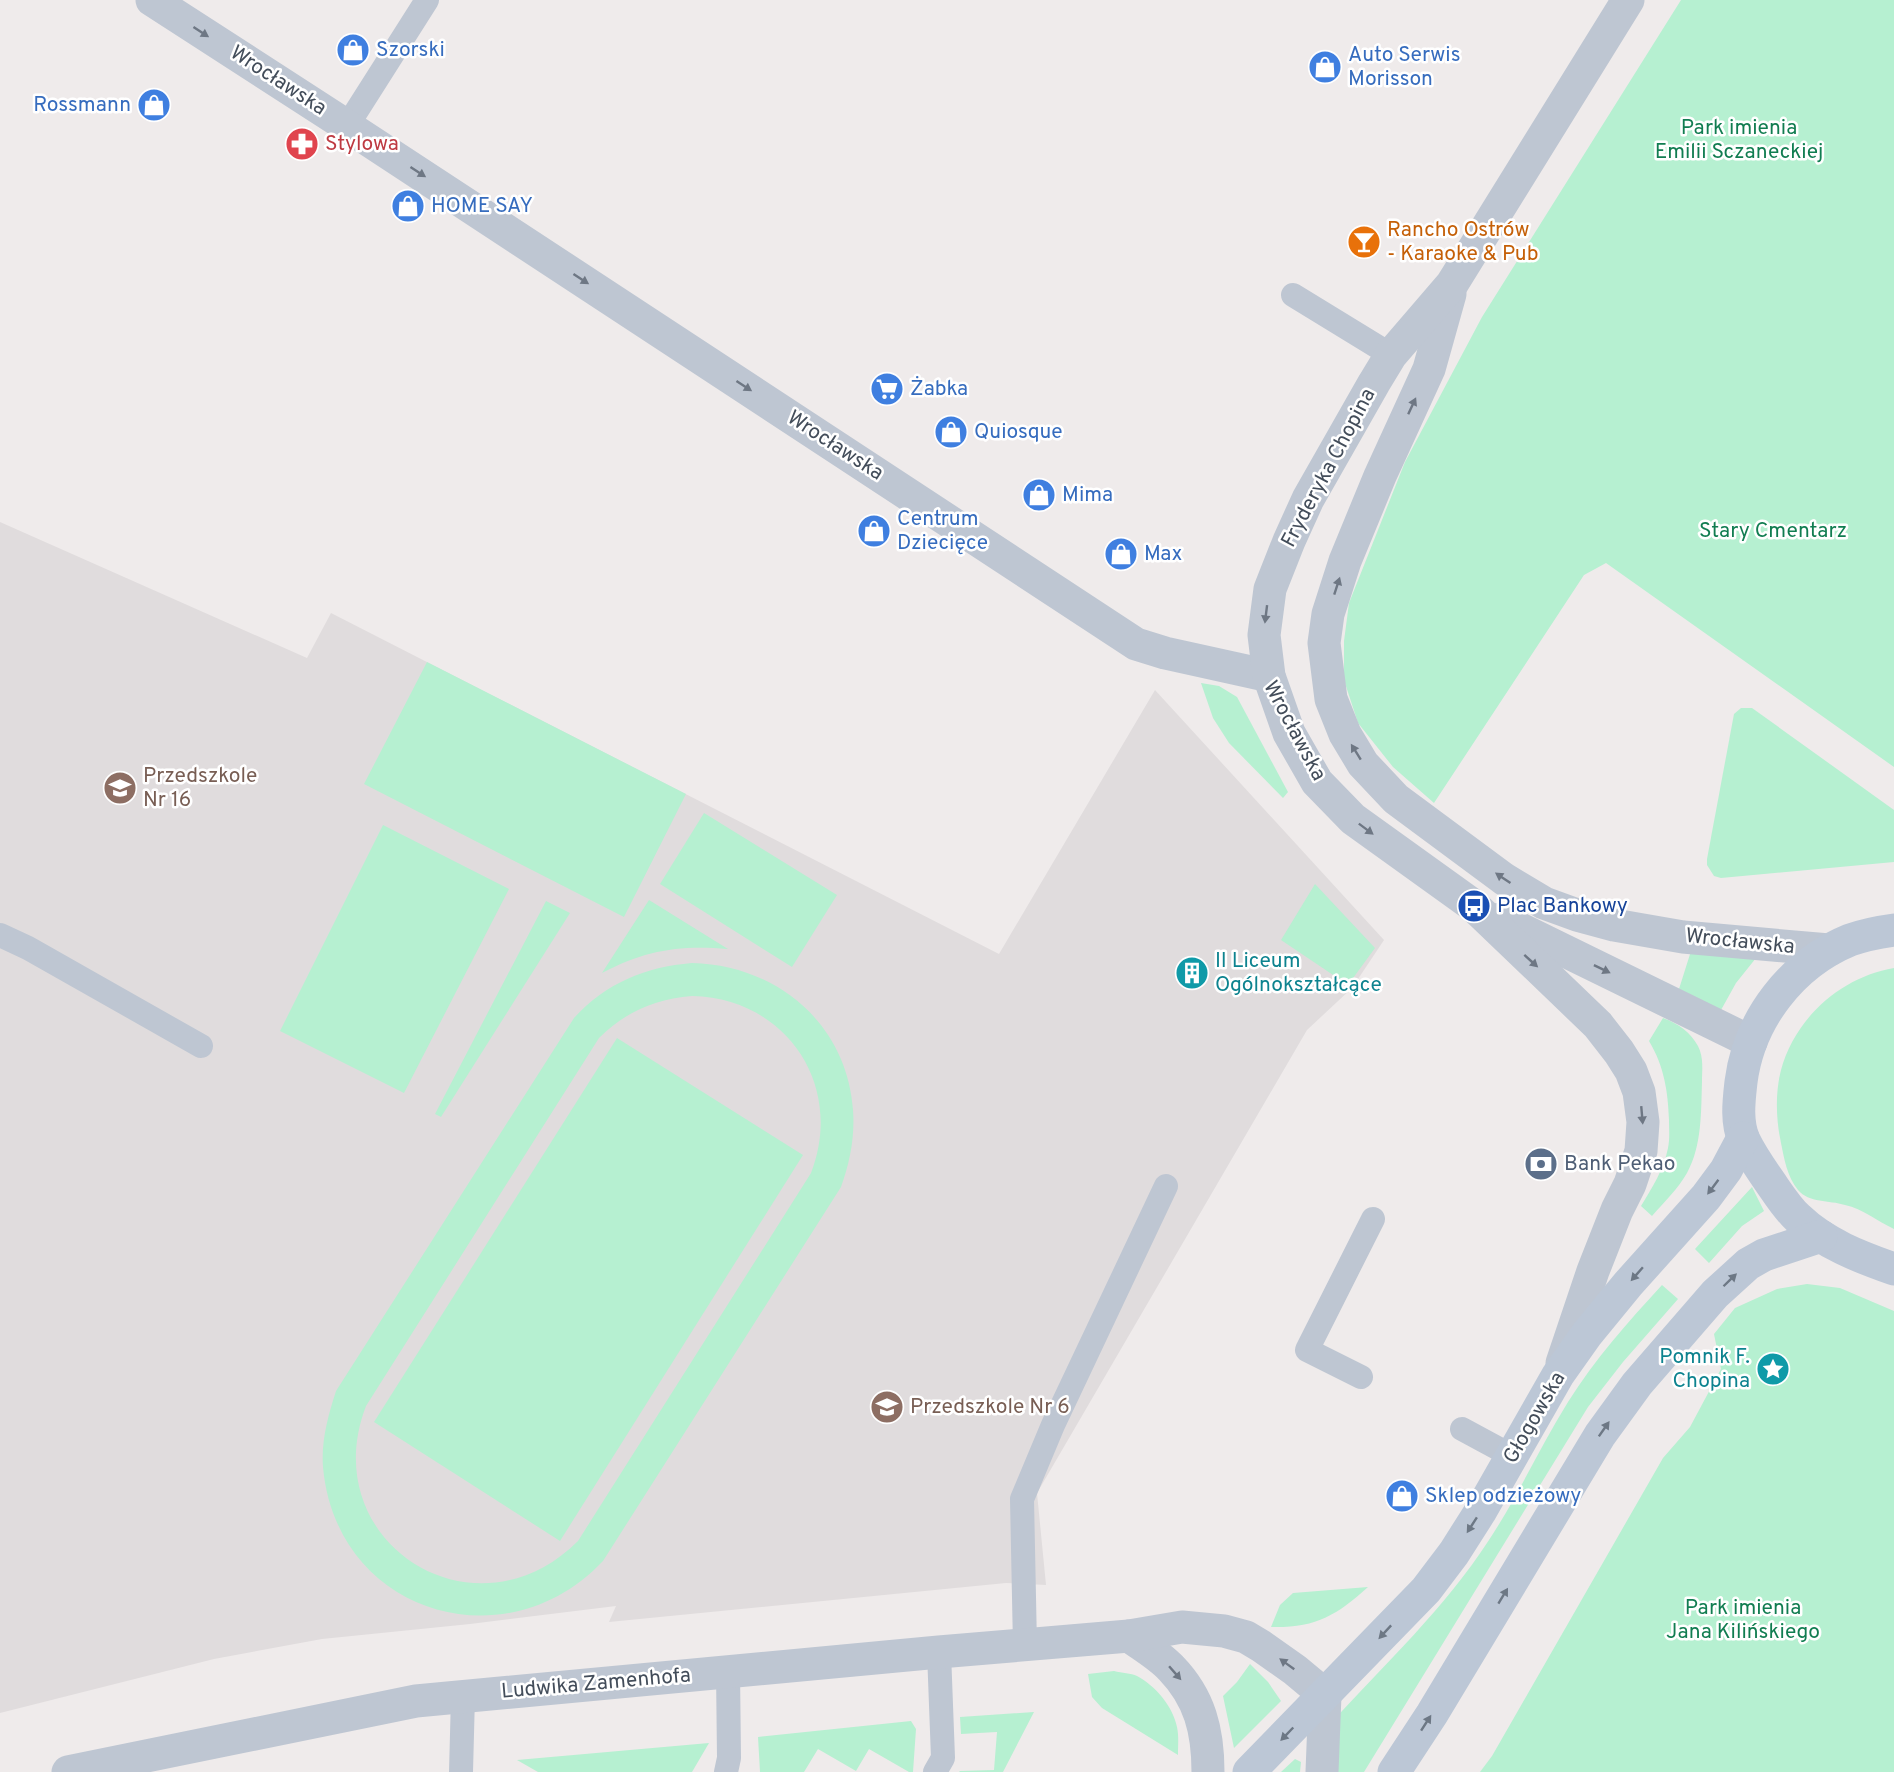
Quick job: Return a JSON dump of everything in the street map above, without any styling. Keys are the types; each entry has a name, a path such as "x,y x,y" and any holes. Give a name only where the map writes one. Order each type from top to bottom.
{"main road":[{"path":"1894,930 1865,935 1829,950 1808,964 1776,996 1761,1018 1751,1042 1745,1062 1739,1119 1743,1138 1782,1199 1797,1218 1839,1247 1894,1269"},
{"name":"Głogowska","path":"1249,1772 1426,1590 1454,1553 1480,1512 1558,1376 1587,1334 1706,1197 1726,1170 1743,1138"},
{"path":"1394,1772 1432,1714 1600,1435 1637,1384 1716,1294 1748,1264 1764,1255 1821,1236"}],"street":[{"name":"Wrocławska","path":"152,0 1136,644 1164,653 1269,676 1290,733 1317,782 1353,819 1474,906 1598,1025 1625,1061 1639,1092 1643,1122 1641,1151 1630,1184 1593,1271 1558,1376"},
{"name":"Fryderyka Chopina","path":"1269,676 1264,635 1270,589 1308,500 1391,355 1452,284 1628,0"},
{"name":"Fryderyka Chopina","path":"1324,643 1328,614 1345,561 1380,476 1430,369 1452,284"},
{"name":"Wrocławska","path":"1324,643 1331,699 1345,734 1363,764 1396,799 1504,879 1544,903 1614,925 1683,937 1829,950"},
{"name":"Wrocławska","path":"1474,906 1751,1042"},
{"name":"Ludwika Zamenhofa","path":"68,1772 416,1701 1130,1636 1182,1628 1224,1631 1246,1637 1294,1670 1325,1695"},
{"path":"1130,1636 1170,1666 1189,1689 1203,1721 1208,1772"},
{"path":"1322,1772 1325,1695"}],"lane":[{"path":"347,126 427,0"},
{"path":"1293,295 1391,355"},
{"path":"0,935 28,948 201,1046"},
{"path":"1025,1646 1022,1499 1053,1425 1166,1186"},
{"path":"1360,1377 1307,1350 1372,1219"},
{"path":"1462,1429 1512,1456"},
{"path":"935,1772 943,1758 939,1652"},
{"path":"726,1772 729,1758 728,1671"},
{"path":"461,1772 462,1696"}],"shaded area":[{"path":"0,522 307,658 331,613 999,954 1155,690 1384,940 1352,988 1307,1030 1037,1493 1046,1585 1006,1583 609,1622 616,1606 322,1639 214,1659 0,1713"}],"green space":[{"name":"Park imienia Emilii Sczaneckiej","path":"1681,0 1894,0 1894,767 1606,563 1584,575 1434,803 1393,767 1358,723 1344,680 1344,641 1349,603 1405,462 1482,317"},
{"path":"427,662 686,794 624,917 364,784"},
{"path":"1201,683 1219,686 1237,697 1288,792 1283,798 1229,743 1213,718"},
{"path":"1741,708 1752,708 1894,810 1894,862 1721,878 1714,876 1707,865 1707,859 1734,714"},
{"path":"704,813 837,895 792,967 660,884"},
{"path":"383,825 509,889 404,1093 280,1031"},
{"path":"1315,884 1375,948 1348,985 1281,940"},
{"path":"649,900 728,949 694,948 663,951 633,959 602,973"},
{"path":"546,901 570,913 441,1117 435,1114"},
{"path":"1691,951 1756,958 1736,983 1721,1010 1679,989"},
{"path":"692,963 723,966 752,975 779,988 802,1005 822,1026 837,1051 848,1079 853,1110 851,1149 841,1187 603,1561 563,1593 520,1611 475,1615 431,1608 391,1588 358,1558 335,1517 323,1467 323,1448 336,1391 574,1018 599,995 613,986 642,973","holes":["692,996 725,1001 755,1012 780,1030 800,1052 813,1079 820,1108 820,1140 811,1173 578,1541 537,1571 494,1583 452,1580 413,1563 383,1535 363,1499 356,1455 366,1406 599,1038 630,1014 666,1000"]},
{"path":"1894,968 1894,1229 1858,1209 1813,1199 1798,1190 1791,1179 1785,1161 1779,1134 1777,1106 1781,1070 1797,1033 1809,1017 1823,1003 1856,980"},
{"path":"1663,1018 1688,1033 1700,1050 1702,1060 1701,1117 1696,1152 1692,1163 1675,1190 1652,1216 1641,1206 1661,1171 1669,1141 1664,1079 1649,1041"},
{"path":"617,1038 803,1155 560,1541 374,1422"},
{"path":"1752,1187 1764,1211 1742,1226 1709,1263 1695,1249"},
{"name":"Park imienia Jana Kilińskiego","path":"1807,1284 1840,1288 1894,1311 1894,1772 1480,1772 1492,1756 1663,1458 1690,1427 1721,1369 1714,1334 1735,1308 1777,1289"},
{"path":"1662,1285 1678,1299 1623,1362 1588,1407 1364,1772 1335,1772 1331,1723 1414,1635 1472,1565 1500,1523 1578,1386 1612,1341"},
{"path":"1368,1587 1346,1606 1324,1618 1300,1625 1271,1627 1280,1605 1293,1593"},
{"path":"1250,1664 1268,1682 1281,1701 1234,1748 1223,1696"},
{"path":"1114,1671 1137,1676 1151,1685 1163,1698 1175,1719 1178,1755 1102,1708 1092,1697 1088,1674"},
{"path":"1034,1712 1003,1772 959,1772 994,1770 997,1732 961,1734 960,1717"},
{"path":"911,1721 916,1729 913,1772 909,1772 869,1749 856,1771 818,1749 804,1772 760,1772 758,1737"},
{"path":"709,1743 692,1772 538,1772 517,1760"},
{"path":"1295,1759 1301,1762 1300,1772 1281,1772"}],"place":[{"name":"Szorski","path":"353,50"},
{"name":"Auto Serwis Morisson","path":"1325,67"},
{"name":"Rossmann","path":"154,105"},
{"name":"Stylowa","path":"302,144"},
{"name":"HOME SAY","path":"408,206"},
{"name":"Rancho Ostrów - Karaoke & Pub","path":"1364,242"},
{"name":"Żabka","path":"887,389"},
{"name":"Quiosque","path":"951,432"},
{"name":"Mima","path":"1039,495"},
{"name":"Centrum Dziecięce","path":"874,531"},
{"name":"Max","path":"1121,554"},
{"name":"Przedszkole Nr 16","path":"120,788"},
{"name":"Plac Bankowy","path":"1474,906"},
{"name":"II Liceum Ogólnokształcące","path":"1192,973"},
{"name":"Bank Pekao","path":"1541,1164"},
{"name":"Pomnik F. Chopina","path":"1773,1369"},
{"name":"Przedszkole Nr 6","path":"887,1407"},
{"name":"Sklep odzieżowy","path":"1402,1496"}],"park label":[{"name":"Stary Cmentarz","path":"1773,531"}]}
